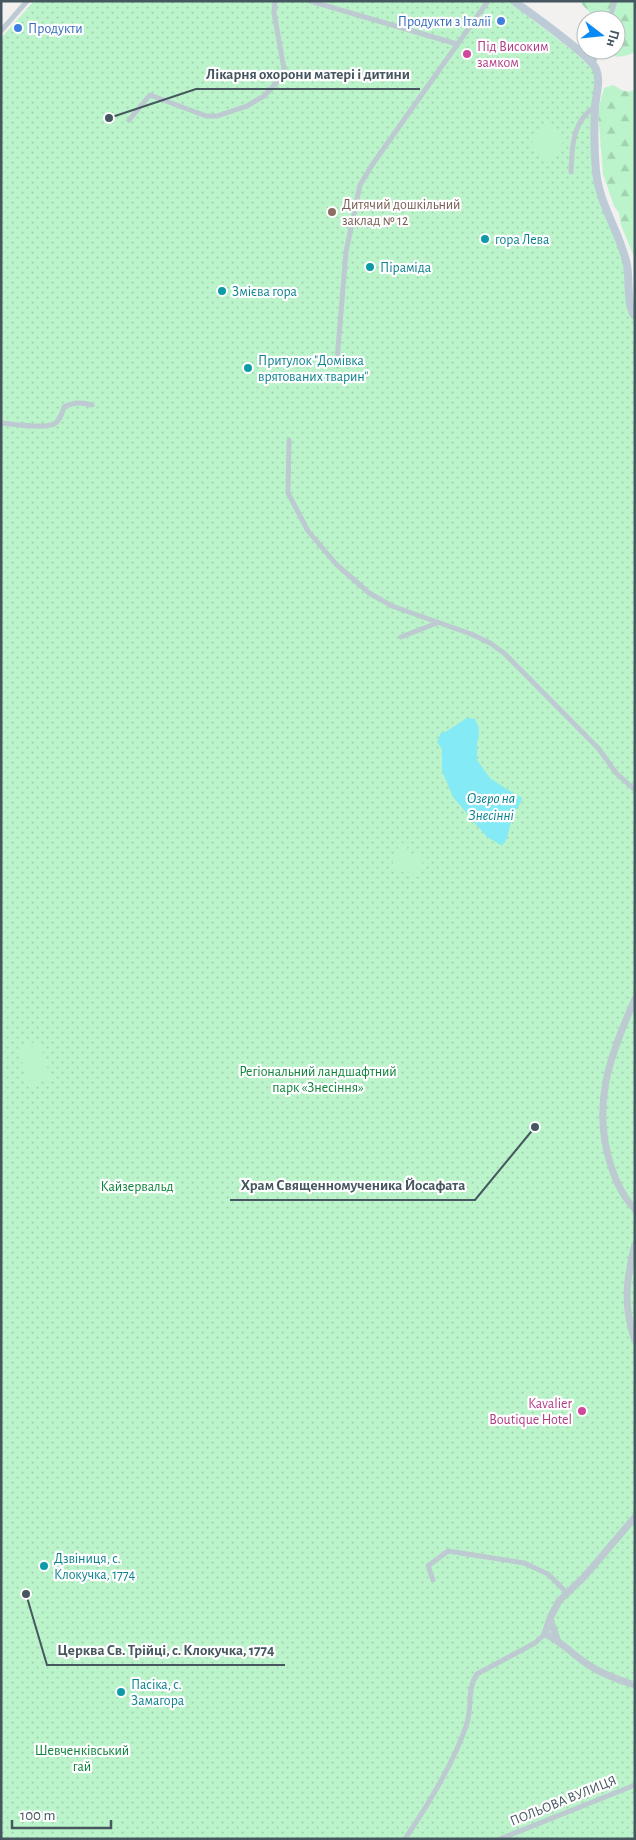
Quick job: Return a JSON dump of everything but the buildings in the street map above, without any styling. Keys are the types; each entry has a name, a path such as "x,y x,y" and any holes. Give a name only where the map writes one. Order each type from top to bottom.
{"main road":[{"path":"514,1 581,53 593,64 598,75 594,140 596,173 603,200 627,264 630,303 632,314 635,316"}],"street":[{"path":"1,31 27,1"},
{"path":"129,120 150,95 206,116 218,116 247,106 264,96 280,79 283,73 274,13 275,1"},
{"path":"310,1 457,44"},
{"path":"337,360 346,252 360,185 372,165 488,1"},
{"path":"593,64 594,60"},
{"path":"571,172 572,146 575,134 586,112 595,107"},
{"path":"1,423 39,426 52,425 60,418 64,407 72,403 81,402 92,405"},
{"path":"289,440 288,493 308,531 336,564 369,593 392,606 471,634 490,643 504,653 599,749 616,773 635,790"},
{"path":"401,637 438,622"},
{"path":"635,999 615,1043 604,1094 602,1125 606,1150 614,1176 620,1190 635,1209"},
{"path":"635,1244 626,1280 626,1303 635,1342"},
{"path":"405,1839 419,1819 462,1738 470,1712 470,1689 477,1674 535,1643 545,1634 550,1618 559,1601 585,1576 635,1518"},
{"path":"433,1580 428,1566 448,1551 524,1563 548,1574 567,1593"},
{"path":"550,1618 557,1639"},
{"path":"545,1634 557,1639 569,1651 587,1664 614,1678 635,1685"},
{"name":"ПОЛЬОВА ВУЛИЦЯ","path":"500,1839 635,1785"}],"green space":[{"name":"Регіональний ландшафтний парк «Знесіння»","path":"34,1 508,1 573,51 576,54 576,60 583,60 593,69 596,78 594,173 623,261 627,285 627,310 635,320 635,1839 1,1839 1,38"},
{"path":"579,1 635,1 635,52 626,56 626,10 588,10"},
{"path":"613,85 626,91 635,89 635,264 621,225 619,213 614,206 603,174 598,111 604,88"},
{"path":"546,123 566,138 549,162 529,147"},
{"path":"400,842 408,845 406,851 424,858 418,877 391,868"},
{"path":"39,1041 51,1079 29,1085 18,1047"}],"water":[{"name":"Озеро на Знесінні","path":"467,718 475,719 478,726 477,760 490,778 522,798 514,814 506,841 501,845 487,837 453,797 442,771 442,749 437,742 441,733"}],"place":[{"name":"Продукти з Італії","path":"501,21"},
{"name":"Продукти","path":"18,28"},
{"name":"Під Високим замком","path":"467,54"},
{"name":"Лікарня охорони матері і дитини","path":"109,118"},
{"name":"Дитячий дошкільний заклад № 12","path":"332,212"},
{"name":"гора Лева","path":"485,239"},
{"name":"Піраміда","path":"370,267"},
{"name":"Змієва гора","path":"222,291"},
{"name":"Притулок \"Домівка врятованих тварин\"","path":"248,368"},
{"name":"Храм Священномученика Йосафата","path":"535,1127"},
{"name":"Kavalier Boutique Hotel","path":"582,1411"},
{"name":"Дзвіниця, с. Клокучка, 1774","path":"44,1566"},
{"name":"Церква Св. Трійці, с. Клокучка, 1774","path":"26,1594"},
{"name":"Пасіка, с. Замагора","path":"121,1692"}],"park label":[{"name":"Кайзервальд","path":"137,1186"},
{"name":"Шевченківський гай","path":"82,1758"}]}
